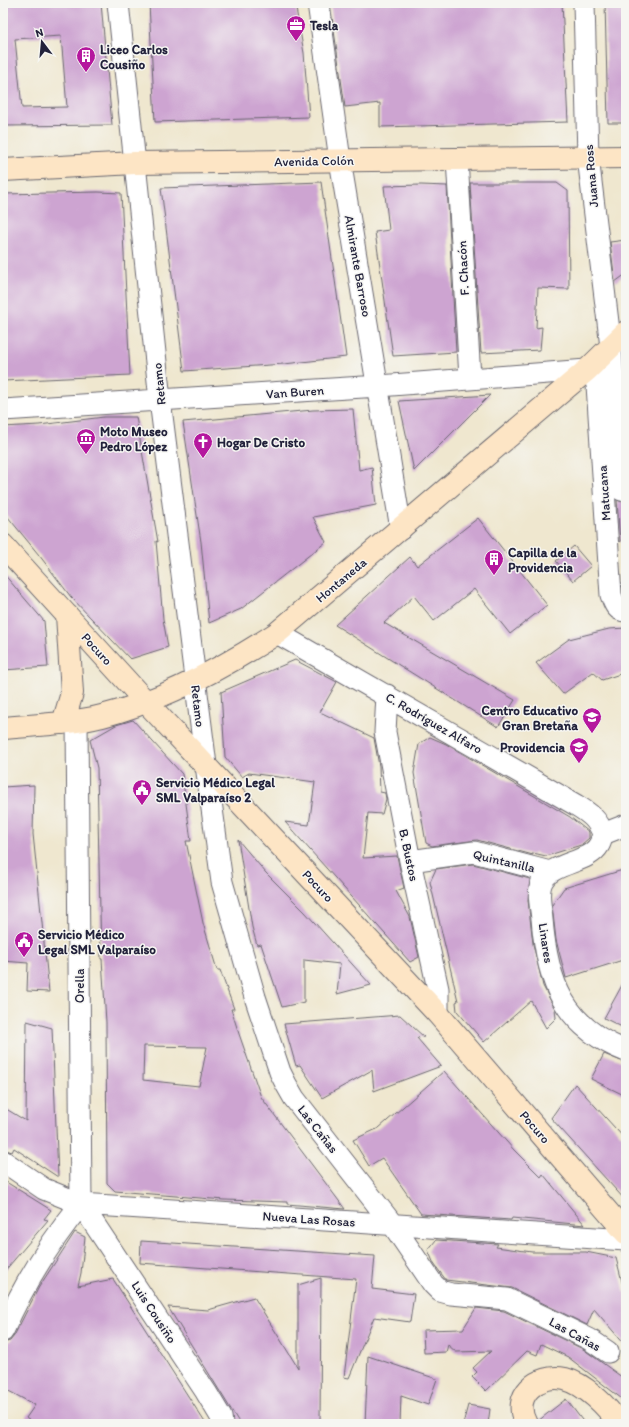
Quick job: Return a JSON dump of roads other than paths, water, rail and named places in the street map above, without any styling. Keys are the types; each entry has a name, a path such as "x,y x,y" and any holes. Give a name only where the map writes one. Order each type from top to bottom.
{"street":[{"name":"Retamo","path":"118,3 160,400 206,765"},
{"name":"Almirante Barroso","path":"318,3 340,160 379,386 401,529"},
{"name":"Juana Ross","path":"584,3 588,157 618,340 619,483 622,490 626,491"},
{"name":"Avenida Colón","path":"3,170 136,163 626,157"},
{"name":"F. Chacón","path":"457,158 470,378"},
{"name":"Hontaneda","path":"3,728 70,722 103,715 145,701 195,679 246,653 277,633 401,529 587,370 618,340"},
{"name":"Van Buren","path":"3,410 379,386 587,370"},
{"name":"Matucana","path":"587,370 594,376 597,385 611,595 614,606 622,611 626,611"},
{"name":"Pocuro","path":"3,545 145,701 438,1014 626,1233"},
{"path":"67,615 72,693 70,722"},
{"name":"C. Rodríguez Alfaro","path":"277,633 576,805 592,816 600,824 603,834"},
{"name":"B. Bustos","path":"387,695 385,732 410,861 438,989 438,1014"},
{"name":"Orella","path":"70,722 81,1204"},
{"name":"Las Cañas","path":"206,765 222,882 255,997 280,1072 294,1098 393,1224 433,1284 440,1291 451,1294 507,1299 589,1339 608,1352"},
{"path":"550,872 590,853 598,846 603,834 626,825"},
{"name":"Quintanilla","path":"410,861 474,852 550,872"},
{"name":"Linares","path":"550,872 542,881 539,891 543,938 552,976 561,1000 588,1031 626,1051"},
{"name":"Nueva Las Rosas","path":"3,1160 44,1189 81,1204 626,1240"},
{"path":"3,1331 16,1302 63,1226 81,1204"},
{"name":"Luis Cousiño","path":"81,1204 206,1392 221,1418 222,1424"},
{"path":"526,1424 521,1408 526,1392 538,1382 557,1378 574,1382 584,1389 603,1404 619,1424"}],"place":[{"name":"Tesla","path":"296,42"},
{"name":"Liceo Carlos Cousiño","path":"86,73"},
{"name":"Moto Museo Pedro López","path":"86,455"},
{"name":"Hogar De Cristo","path":"203,459"},
{"name":"Capilla de la Providencia","path":"494,576"},
{"name":"Centro Educativo Gran Bretaña","path":"592,734"},
{"name":"Providencia","path":"579,764"},
{"name":"Servicio Médico Legal SML Valparaíso 2","path":"142,806"},
{"name":"Servicio Médico Legal SML Valparaíso","path":"24,958"}]}
